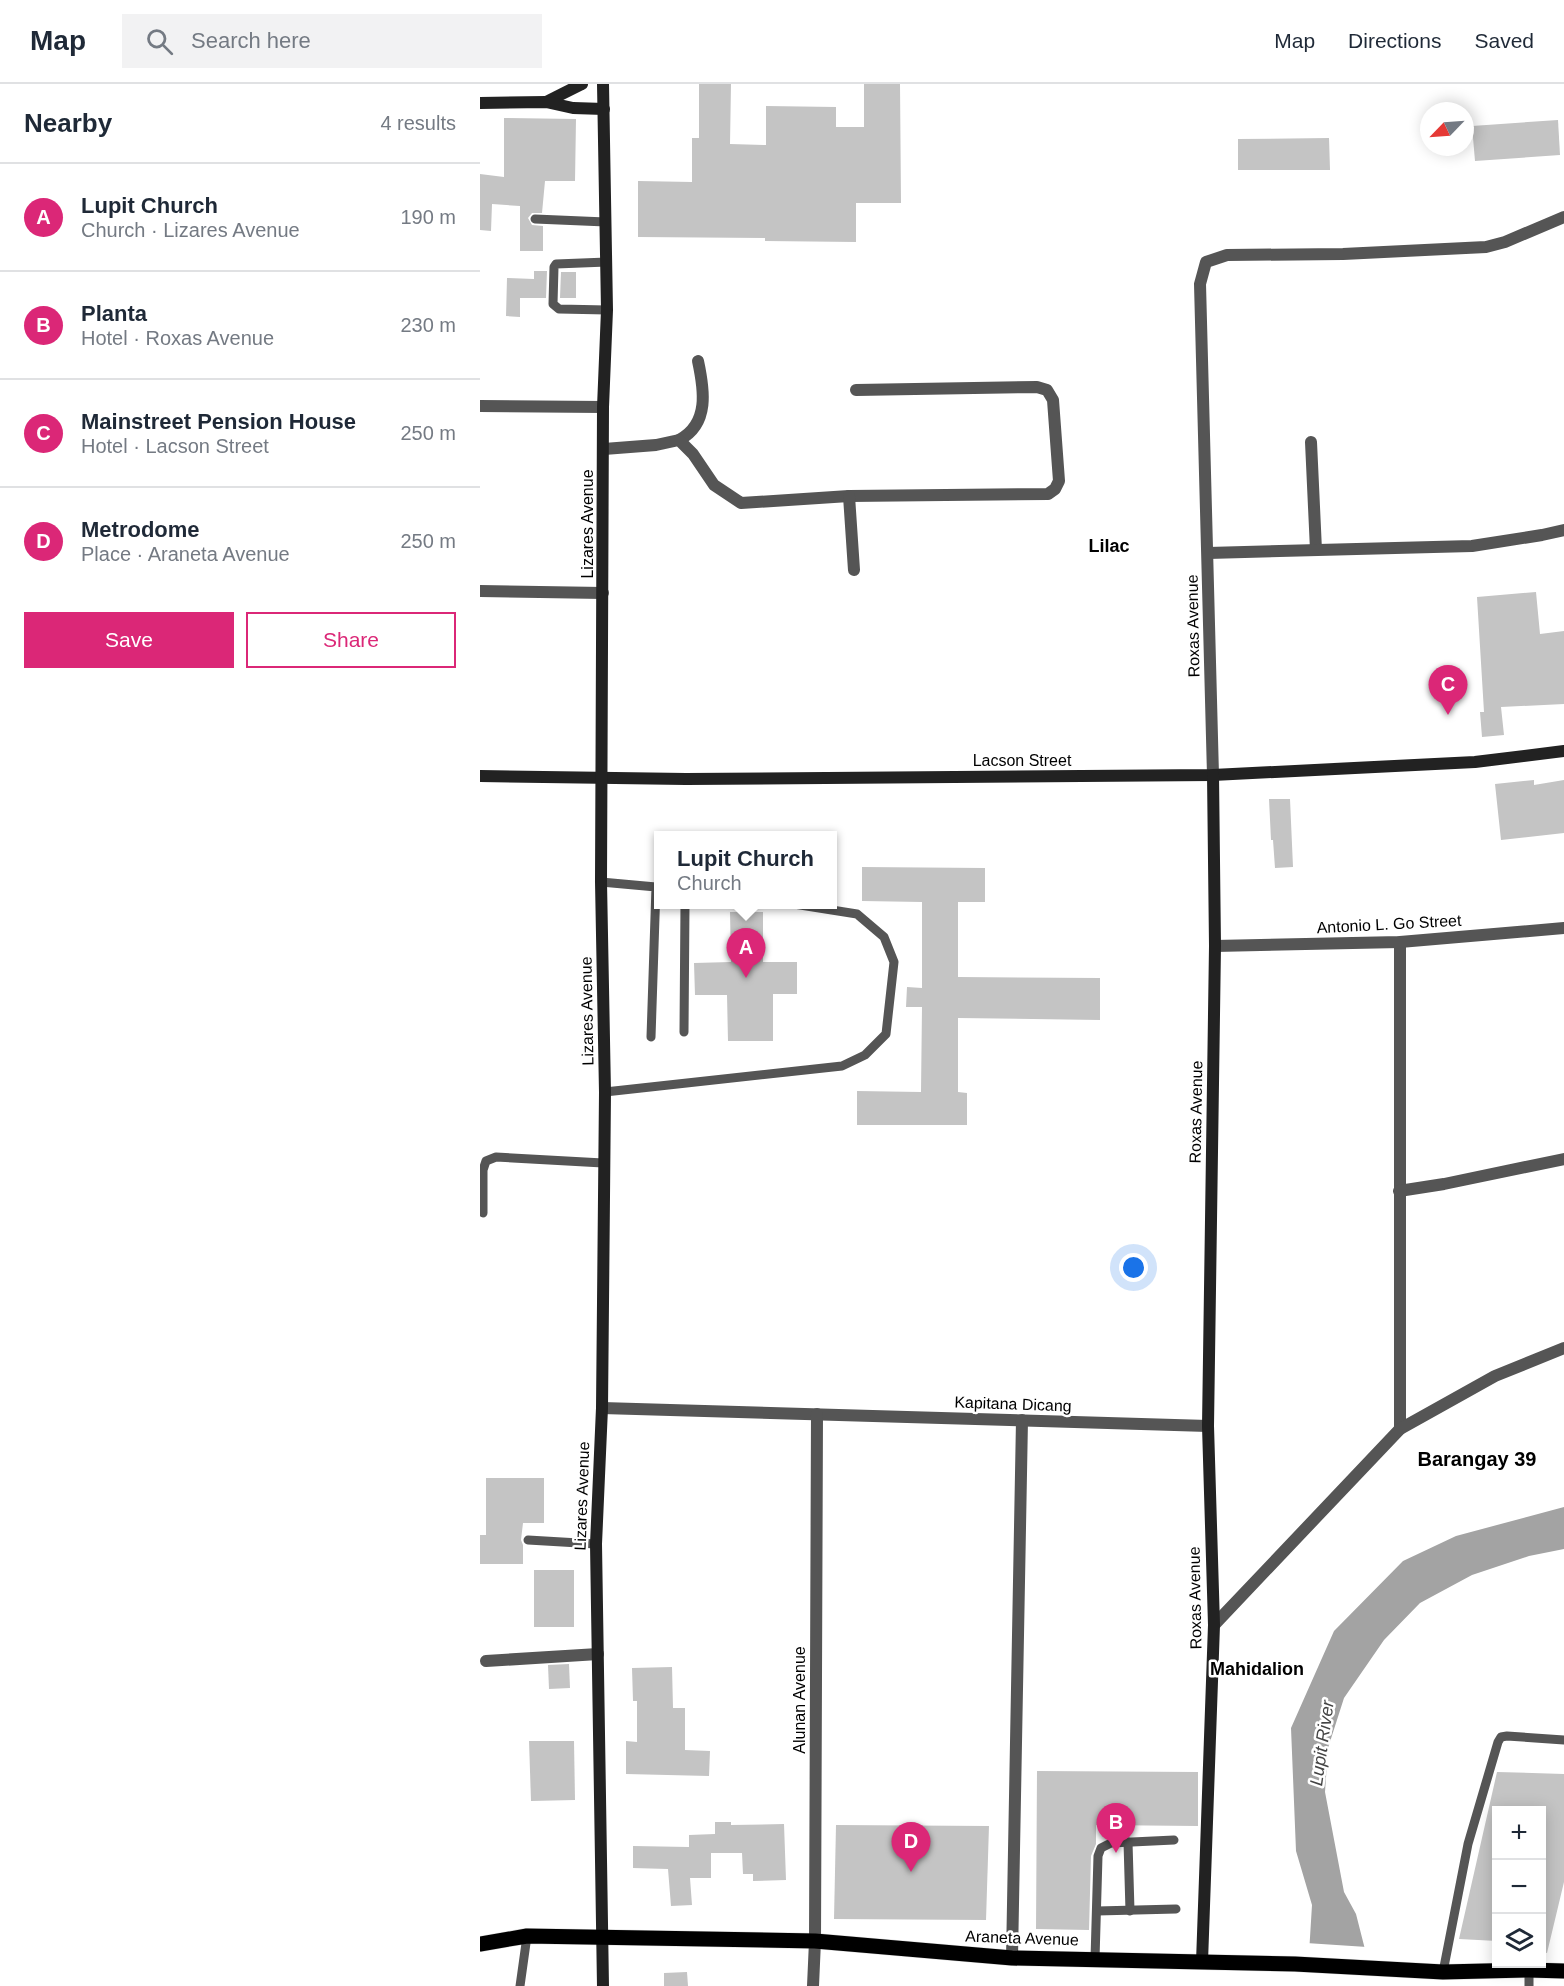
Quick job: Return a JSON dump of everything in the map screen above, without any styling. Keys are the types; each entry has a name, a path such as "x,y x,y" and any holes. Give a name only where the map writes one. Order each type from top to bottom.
{"main road":[{"name":"Araneta Avenue","path":"480,1944 527,1936 815,1941 1012,1958 1295,1964 1443,1972 1564,1971"}],"street":[{"path":"546,102 582,84"},
{"name":"Lizares Avenue","path":"603,84 607,262 603,407 601,882 604,1092 602,1408 596,1545 603,1986"},
{"path":"480,103 546,102 573,108 604,109"},
{"name":"Roxas Avenue","path":"1202,1962 1214,1625 1208,1426 1215,946 1208,553 1200,284 1206,262 1227,255 1343,254 1486,247 1505,242 1564,217"},
{"path":"604,449 656,445 679,440 694,427 703,406 703,387 698,361"},
{"path":"679,440 693,454 714,485 741,503 849,496 1048,494 1055,489 1059,480 1053,399 1047,390 1037,387 856,390"},
{"path":"480,405 603,407"},
{"path":"1311,442 1316,550"},
{"path":"849,496 854,570"},
{"path":"1208,553 1472,546 1564,530"},
{"path":"480,591 603,593"},
{"name":"Lacson Street","path":"480,776 686,779 1213,775 1475,762 1564,751"},
{"name":"Antonio L. Go Street","path":"1215,946 1400,942 1564,928"},
{"path":"1400,942 1400,1429"},
{"path":"1399,1191 1564,1159"},
{"path":"1214,1625 1400,1429 1495,1376 1564,1348"},
{"name":"Kapitana Dicang","path":"602,1408 1208,1426"},
{"name":"Alunan Avenue","path":"813,1986 817,1414"},
{"path":"1012,1958 1022,1420"},
{"path":"486,1661 598,1654"}],"lane":[{"path":"535,219 606,222"},
{"path":"607,262 556,264 554,304 559,309 607,310"},
{"path":"601,882 654,887"},
{"path":"651,1037 657,909"},
{"path":"684,1032 685,909"},
{"path":"604,1092 842,1065 866,1055 886,1034 894,962 884,937 857,914 826,909"},
{"path":"483,1214 483,1170 486,1161 496,1157 603,1162"},
{"path":"528,1540 596,1545"},
{"path":"1443,1972 1468,1844 1498,1742 1501,1737 1507,1736 1564,1740"},
{"path":"1095,1959 1098,1856 1101,1848 1111,1843 1174,1839"},
{"path":"1128,1842 1130,1911"},
{"path":"1097,1911 1176,1909"},
{"path":"519,1986 527,1936"},
{"path":"1529,1986 1530,1970"}],"water":[{"name":"Lupit River","path":"1564,1507 1564,1549 1529,1556 1472,1575 1420,1603 1384,1640 1344,1698 1328,1748 1325,1792 1344,1892 1356,1914 1371,1973 1366,1986 1307,1986 1312,1905 1296,1851 1291,1728 1334,1631 1403,1561 1456,1536"}],"pier":[{"path":"1306,1943 1367,1947 1374,1973 1370,1986 1304,1986"}],"building":[{"path":"699,84 731,84 730,144 766,145 766,106 836,107 836,127 864,127 864,84 900,84 901,203 856,203 856,242 765,241 765,238 638,237 638,181 692,182 692,138 699,138"},
{"path":"504,118 576,119 575,181 545,181 542,213 532,213 528,218 532,225 543,226 543,251 520,251 520,206 492,204 491,231 480,230 480,174 504,177"},
{"path":"1558,120 1560,155 1475,161 1474,126"},
{"path":"1329,138 1330,170 1238,170 1238,139"},
{"path":"534,271 547,271 546,298 520,298 520,317 506,316 507,278 534,279"},
{"path":"561,272 576,272 576,298 560,298"},
{"path":"1536,592 1540,634 1564,631 1564,704 1501,707 1504,735 1482,737 1480,712 1484,712 1477,597"},
{"path":"1534,780 1534,785 1564,780 1564,833 1501,840 1495,784"},
{"path":"1269,799 1290,799 1293,867 1275,868"},
{"path":"862,867 985,868 985,902 958,902 958,977 1100,978 1100,1020 958,1018 958,1092 967,1093 967,1125 857,1125 857,1091 921,1092 922,1007 906,1007 907,987 922,988 922,902 862,901"},
{"path":"730,912 763,912 763,962 797,962 797,994 773,994 773,1041 728,1041 727,995 695,995 694,963 731,962"},
{"path":"486,1478 544,1478 544,1523 523,1523 521,1540 523,1564 480,1564 480,1535 486,1535"},
{"path":"534,1570 574,1570 574,1627 534,1627"},
{"path":"569,1664 570,1688 549,1689 548,1665"},
{"path":"672,1667 673,1708 685,1708 685,1750 710,1751 709,1776 626,1774 626,1741 637,1742 637,1701 633,1701 632,1668"},
{"path":"529,1741 574,1741 575,1800 531,1801"},
{"path":"1037,1771 1198,1772 1198,1826 1096,1825 1096,1844 1091,1856 1089,1930 1036,1929"},
{"path":"1497,1772 1564,1774 1564,1882 1547,1953 1546,1806 1492,1806 1492,1941 1459,1939"},
{"path":"715,1822 731,1822 731,1825 784,1824 786,1880 753,1881 753,1874 743,1874 742,1853 711,1853 711,1878 690,1878 692,1905 671,1906 668,1869 633,1868 633,1846 689,1847 689,1835 715,1834"},
{"path":"836,1825 989,1826 986,1920 834,1919"},
{"path":"687,1972 688,1986 664,1986 664,1973"}],"place":[{"name":"Mainstreet Pension House","path":"1448,715"},
{"name":"Lupit Church","path":"746,978"},
{"name":"Planta","path":"1116,1853"},
{"name":"Metrodome","path":"911,1872"}],"district":[{"name":"Lilac","path":"1109,546"},
{"name":"Barangay 39","path":"1477,1459"},
{"name":"Mahidalion","path":"1257,1669"}]}
